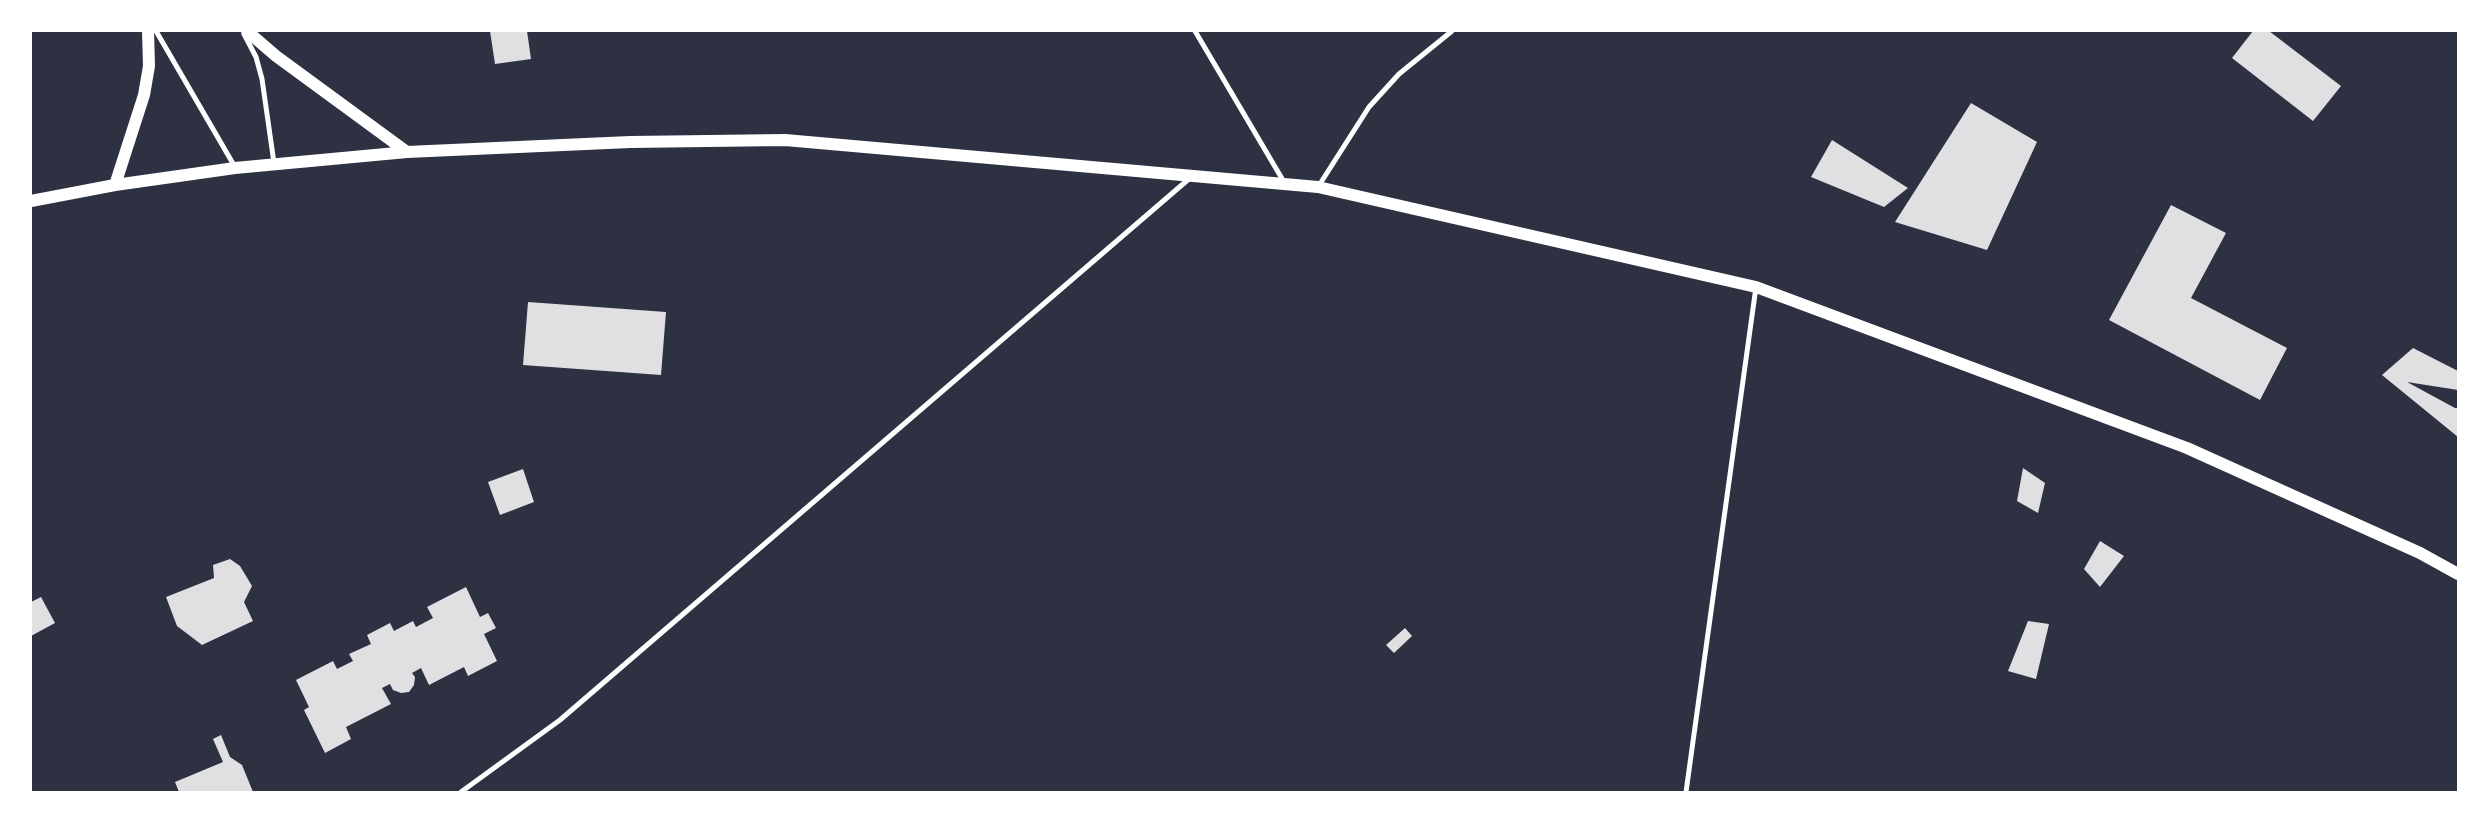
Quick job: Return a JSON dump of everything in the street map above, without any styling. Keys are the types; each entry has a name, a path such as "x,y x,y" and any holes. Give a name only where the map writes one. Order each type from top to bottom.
{"main road":[{"path":"115,185 144,95 149,66 148,31"},
{"path":"247,31 276,56 407,152"},
{"path":"31,201 115,185 235,168 407,152 630,142 786,140 1318,187 1756,287 2188,448 2420,553 2458,574"}],"street":[{"path":"156,31 235,168"},
{"path":"243,31 256,57 262,79 274,164"},
{"path":"1195,31 1285,184"},
{"path":"1318,187 1370,107 1400,74 1452,31"},
{"path":"461,792 560,720 1193,176"},
{"path":"1686,792 1756,287"}],"building":[{"path":"490,31 527,31 531,59 495,64"},
{"path":"2253,31 2269,31 2341,86 2313,121 2232,58"},
{"path":"1971,103 2037,142 1987,250 1895,222"},
{"path":"1832,140 1908,188 1884,207 1811,177"},
{"path":"2171,205 2226,233 2191,298 2287,348 2260,400 2109,320"},
{"path":"528,302 666,312 661,375 523,365"},
{"path":"2413,348 2458,371 2458,390 2407,382 2458,408 2458,437 2382,375"},
{"path":"2023,468 2045,483 2038,513 2017,501"},
{"path":"523,469 534,502 500,515 488,482"},
{"path":"2100,541 2124,556 2100,587 2084,569"},
{"path":"230,559 240,566 252,586 244,602 253,621 202,645 177,626 166,597 214,578 213,565"},
{"path":"466,587 480,617 488,613 496,628 484,634 497,661 468,676 464,667 429,685 421,668 412,673 415,677 414,685 409,692 401,693 393,690 390,684 382,688 391,704 346,727 351,739 325,753 304,710 309,707 296,680 333,661 337,669 353,661 349,654 371,644 367,635 390,623 394,631 413,621 416,627 433,618 427,607"},
{"path":"41,597 55,623 31,636 31,602"},
{"path":"2028,621 2049,624 2036,679 2008,671"},
{"path":"1405,628 1412,636 1394,653 1386,645"},
{"path":"221,735 230,757 242,765 253,792 179,792 175,782 223,762 213,739"}]}
